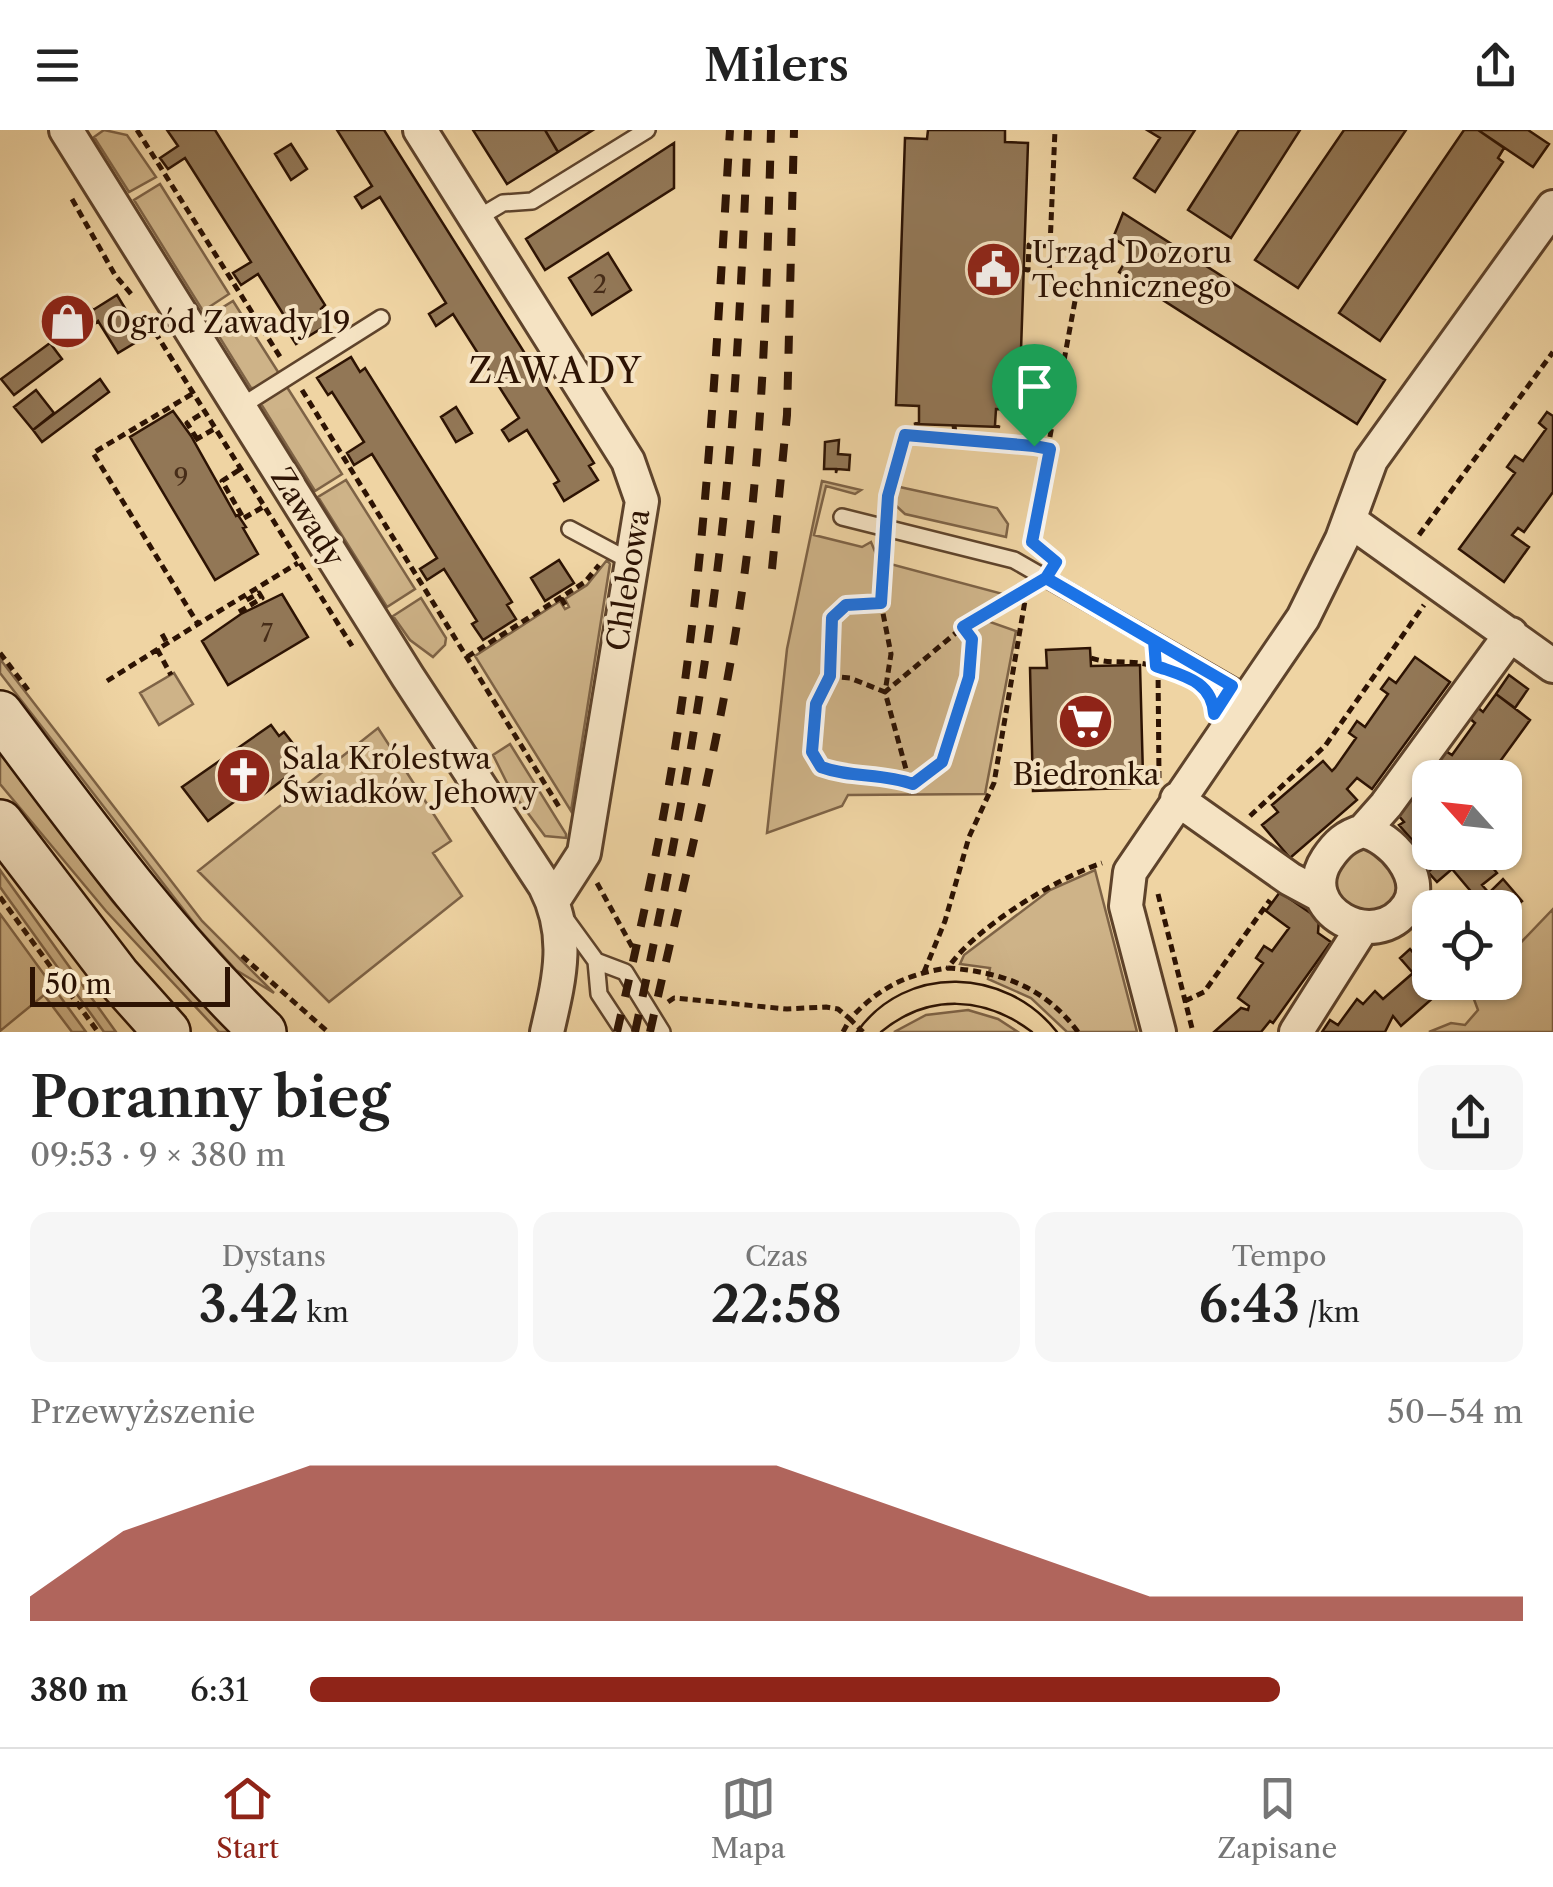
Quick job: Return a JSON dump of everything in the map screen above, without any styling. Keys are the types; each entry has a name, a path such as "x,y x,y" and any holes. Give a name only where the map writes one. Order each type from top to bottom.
{"main road":[{"path":"16,704 160,918 263,1032"},
{"path":"0,824 117,976 167,1032"}],"street":[{"name":"Zawady","path":"66,130 553,901 560,926 562,966 547,1032"},
{"name":"Chlebowa","path":"420,130 628,461 640,488 623,557 584,853 553,901"},
{"path":"1159,1032 1126,906 1130,872 1173,789 1249,695 1303,618 1331,565 1371,460 1550,219"},
{"path":"1348,520 1553,666"},
{"path":"1318,894 1316,882 1333,850 1347,836 1363,831 1511,634"},
{"path":"1173,789 1220,830 1362,928 1390,923 1408,906 1414,893 1413,879 1386,841 1363,831"},
{"path":"1296,1032 1362,928"}],"lane":[{"path":"476,219 503,203 532,201 647,130"},
{"path":"240,408 381,318"},
{"path":"842,518 1014,560 1249,695"},
{"path":"570,529 623,557"},
{"name":"Zawady","path":"553,901 596,961"},
{"path":"624,1032 600,994 596,961 624,972 662,1032"}],"path":[{"path":"137,130 467,657 584,853 636,955"},
{"path":"885,692 963,627 1046,578 1056,562 1038,550 1032,534 1077,290 1072,286 1049,285 1056,130"},
{"path":"1024,270 1028,270 1029,246 1050,246"},
{"path":"1403,558 1553,352"},
{"path":"192,394 93,453 198,624"},
{"path":"203,412 187,423 195,440 214,429"},
{"path":"954,425 956,442"},
{"path":"913,794 885,692 891,654 881,603 888,496 905,435 956,442 1012,442 1050,449"},
{"path":"240,470 222,481 243,519 263,507"},
{"path":"467,657 585,582 605,558 623,557"},
{"path":"107,681 298,563"},
{"path":"1220,830 1243,823 1325,746 1439,584"},
{"path":"924,972 945,921 969,837 994,783 1027,589"},
{"path":"234,602 240,613 262,598 259,593 244,602 242,597"},
{"path":"561,598 567,608"},
{"path":"881,603 846,605 832,618 830,676 816,704 812,752 821,767 838,773 886,774 913,784"},
{"path":"913,784 942,762 969,677 972,639 963,627"},
{"path":"162,634 167,643"},
{"path":"1154,641 1159,790 1173,789"},
{"path":"156,650 171,675"},
{"path":"0,653 16,704"},
{"path":"1090,658 1156,666 1172,672"},
{"path":"111,667 117,675"},
{"path":"830,676 850,678 885,692"},
{"path":"948,968 962,951 1048,886 1067,875 1100,865 1110,856"},
{"path":"1156,886 1193,1032"},
{"path":"1185,1001 1204,992 1279,887"},
{"path":"0,896 98,1032"},
{"path":"238,953 328,1032"},
{"path":"843,1032 850,1020 884,988 924,972 948,968 990,973 1030,987 1065,1014 1078,1032"},
{"path":"673,1018 664,1004 674,998 787,1009 826,1007 838,1009 868,1032"}],"shaded area":[{"path":"104,130 127,135 156,177 129,192 94,137"},
{"path":"160,184 229,294 203,311 134,200"},
{"path":"233,301 280,375 262,388 251,388 207,317"},
{"path":"285,384 342,474 315,491 261,404"},
{"path":"346,480 415,589 387,607 318,497"},
{"path":"822,481 861,490 855,494 826,486 814,535 862,547 871,542 879,561 1003,594 1000,601 973,616 1016,631 985,794 848,795 842,806 767,833 787,649"},
{"path":"895,486 997,508 1008,524 1006,537 905,514 892,502"},
{"path":"607,560 610,564 571,811 475,656 560,601 565,609 569,607 565,599 587,585"},
{"path":"421,598 446,638 445,645 433,657 410,640 393,616"},
{"path":"0,659 202,921 274,993 236,970 197,927 0,673"},
{"path":"174,673 193,704 159,725 140,693"},
{"path":"378,728 451,841 433,853 462,896 329,1002 198,871"},
{"path":"510,744 566,838 545,836 510,789 493,755"},
{"path":"0,753 113,902 230,1032 219,1032 106,911 0,784"},
{"path":"1371,844 1404,888 1376,919 1330,898 1331,870 1348,848"},
{"path":"0,870 116,1032 104,1032 0,887"},
{"path":"1095,870 1137,1032 1067,1032 1031,998 988,979 990,968 960,964 964,955 1050,890"},
{"path":"1553,909 1553,1032 1429,1032 1451,1023 1465,1025 1478,1010 1474,1000 1522,1000 1522,941"},
{"path":"0,914 86,1032 72,1032 44,995 0,1031"},
{"path":"968,1010 998,1019 1018,1032 894,1032 926,1015"}],"building":[{"path":"167,130 215,130 325,305 321,309 330,323 296,344 285,327 290,325 258,274 241,285 233,273 251,262 185,158 168,169 160,158 178,146"},
{"path":"337,130 384,130 594,463 589,466 598,480 564,501 554,484 559,481 527,430 509,441 502,430 519,418 453,314 436,326 429,314 446,303 380,197 362,208 355,197 372,186"},
{"path":"473,130 545,130 558,152 507,184"},
{"path":"545,130 593,130 558,152"},
{"path":"928,130 1005,130 1005,142 1028,143 1019,410 996,409 995,425 1000,427 914,424 919,422 919,406 896,405 905,138 927,139"},
{"path":"1147,130 1195,130 1155,192 1134,178 1160,138"},
{"path":"1239,130 1300,130 1231,238 1188,210"},
{"path":"1344,130 1406,130 1298,288 1255,260"},
{"path":"1464,130 1478,130 1504,148 1498,158 1503,162 1380,341 1339,313"},
{"path":"1478,130 1528,130 1549,144 1533,167"},
{"path":"674,143 674,188 545,270 526,239"},
{"path":"291,144 307,169 291,180 275,154"},
{"path":"1123,213 1385,380 1357,424 1119,272 1132,250 1113,238"},
{"path":"608,253 631,290 592,315 569,278"},
{"path":"117,295 143,338 118,353 98,321 69,348 57,333 89,306 93,310"},
{"path":"50,343 62,359 14,395 1,379"},
{"path":"351,357 360,372 365,368 512,602 507,605 516,619 483,640 472,624 477,621 444,569 427,580 420,569 437,558 372,454 354,465 347,453 364,442 332,392 328,395 317,378"},
{"path":"100,379 109,392 42,442 33,430"},
{"path":"36,390 54,413 33,430 14,407"},
{"path":"456,407 472,433 456,442 441,417"},
{"path":"173,411 246,527 243,528 258,554 215,580 130,437"},
{"path":"1547,412 1553,416 1553,492 1524,532 1518,528 1512,535 1529,547 1504,582 1459,549 1515,473 1507,467 1515,456 1523,461 1546,429 1539,423"},
{"path":"839,440 838,454 850,455 849,470 837,469 836,473 836,469 824,469 825,442"},
{"path":"559,560 574,583 545,601 531,578"},
{"path":"282,594 308,637 228,685 202,641 241,614"},
{"name":"Biedronka","path":"1090,648 1091,666 1140,665 1143,776 1130,776 1130,788 1033,791 1030,668 1047,668 1046,650"},
{"path":"1415,657 1450,682 1372,789 1357,778 1347,789 1357,800 1290,858 1262,825 1278,812 1272,805 1323,761 1332,771 1335,768 1356,738 1349,733 1357,721 1365,727 1388,694 1381,689 1389,678 1396,683"},
{"path":"1509,675 1528,689 1515,708 1496,694"},
{"path":"1496,694 1530,720 1501,760 1437,760 1444,750 1452,755 1475,723 1468,717 1476,706 1483,712"},
{"name":"Sala Królestwa Świadków Jehowy","path":"271,725 279,736 284,732 298,750 292,754 301,766 264,794 257,785 208,821 182,787"},
{"path":"1412,796 1412,840 1399,825 1404,822 1398,815"},
{"path":"1430,870 1451,870 1437,882"},
{"path":"1453,870 1497,873 1482,885 1486,890 1470,890"},
{"path":"1503,879 1512,890 1492,890"},
{"path":"1280,892 1319,919 1318,933 1331,942 1273,1023 1270,1021 1261,1032 1214,1032 1241,1008 1248,1010 1249,1006 1238,998 1263,963 1256,958 1264,946 1272,951 1289,928 1266,911"},
{"path":"1410,949 1412,972 1400,958"},
{"path":"1412,974 1412,1000 1431,1000 1401,1026 1393,1016 1385,1032 1322,1032 1330,1020 1338,1025 1357,999 1363,1004 1375,991 1383,999"}],"tram line":[{"path":"857,1032 878,1010 902,994 928,985 956,982 984,985 1011,995 1036,1011 1057,1032"},
{"path":"881,1032 918,1010 956,1004 995,1011 1032,1032"}],"railway":[{"path":"617,1032 664,815 687,666 710,437 730,130"},
{"path":"635,1032 685,783 714,594 735,381 748,130"},
{"path":"650,1032 715,744 745,570 761,406 771,130"},
{"path":"772,569 787,415 794,130"}],"place":[{"name":"Urząd Dozoru Technicznego","path":"993,269"},
{"name":"Ogród Zawady 19","path":"67,322"},
{"name":"Biedronka","path":"1086,722"},
{"name":"Sala Królestwa Świadków Jehowy","path":"243,775"}],"district":[{"name":"ZAWADY","path":"556,370"}],"route":[{"path":"1034,446 905,435 888,496 881,603 846,605 832,618 830,676 816,704 812,752 821,767 838,773 886,774 913,784 942,762 969,677 972,639 963,627 1046,578 1232,686 1214,714 1212,694 1204,686 1156,666 1154,641 1046,578 1056,562 1038,550 1032,534 1050,449 1034,446"}]}
